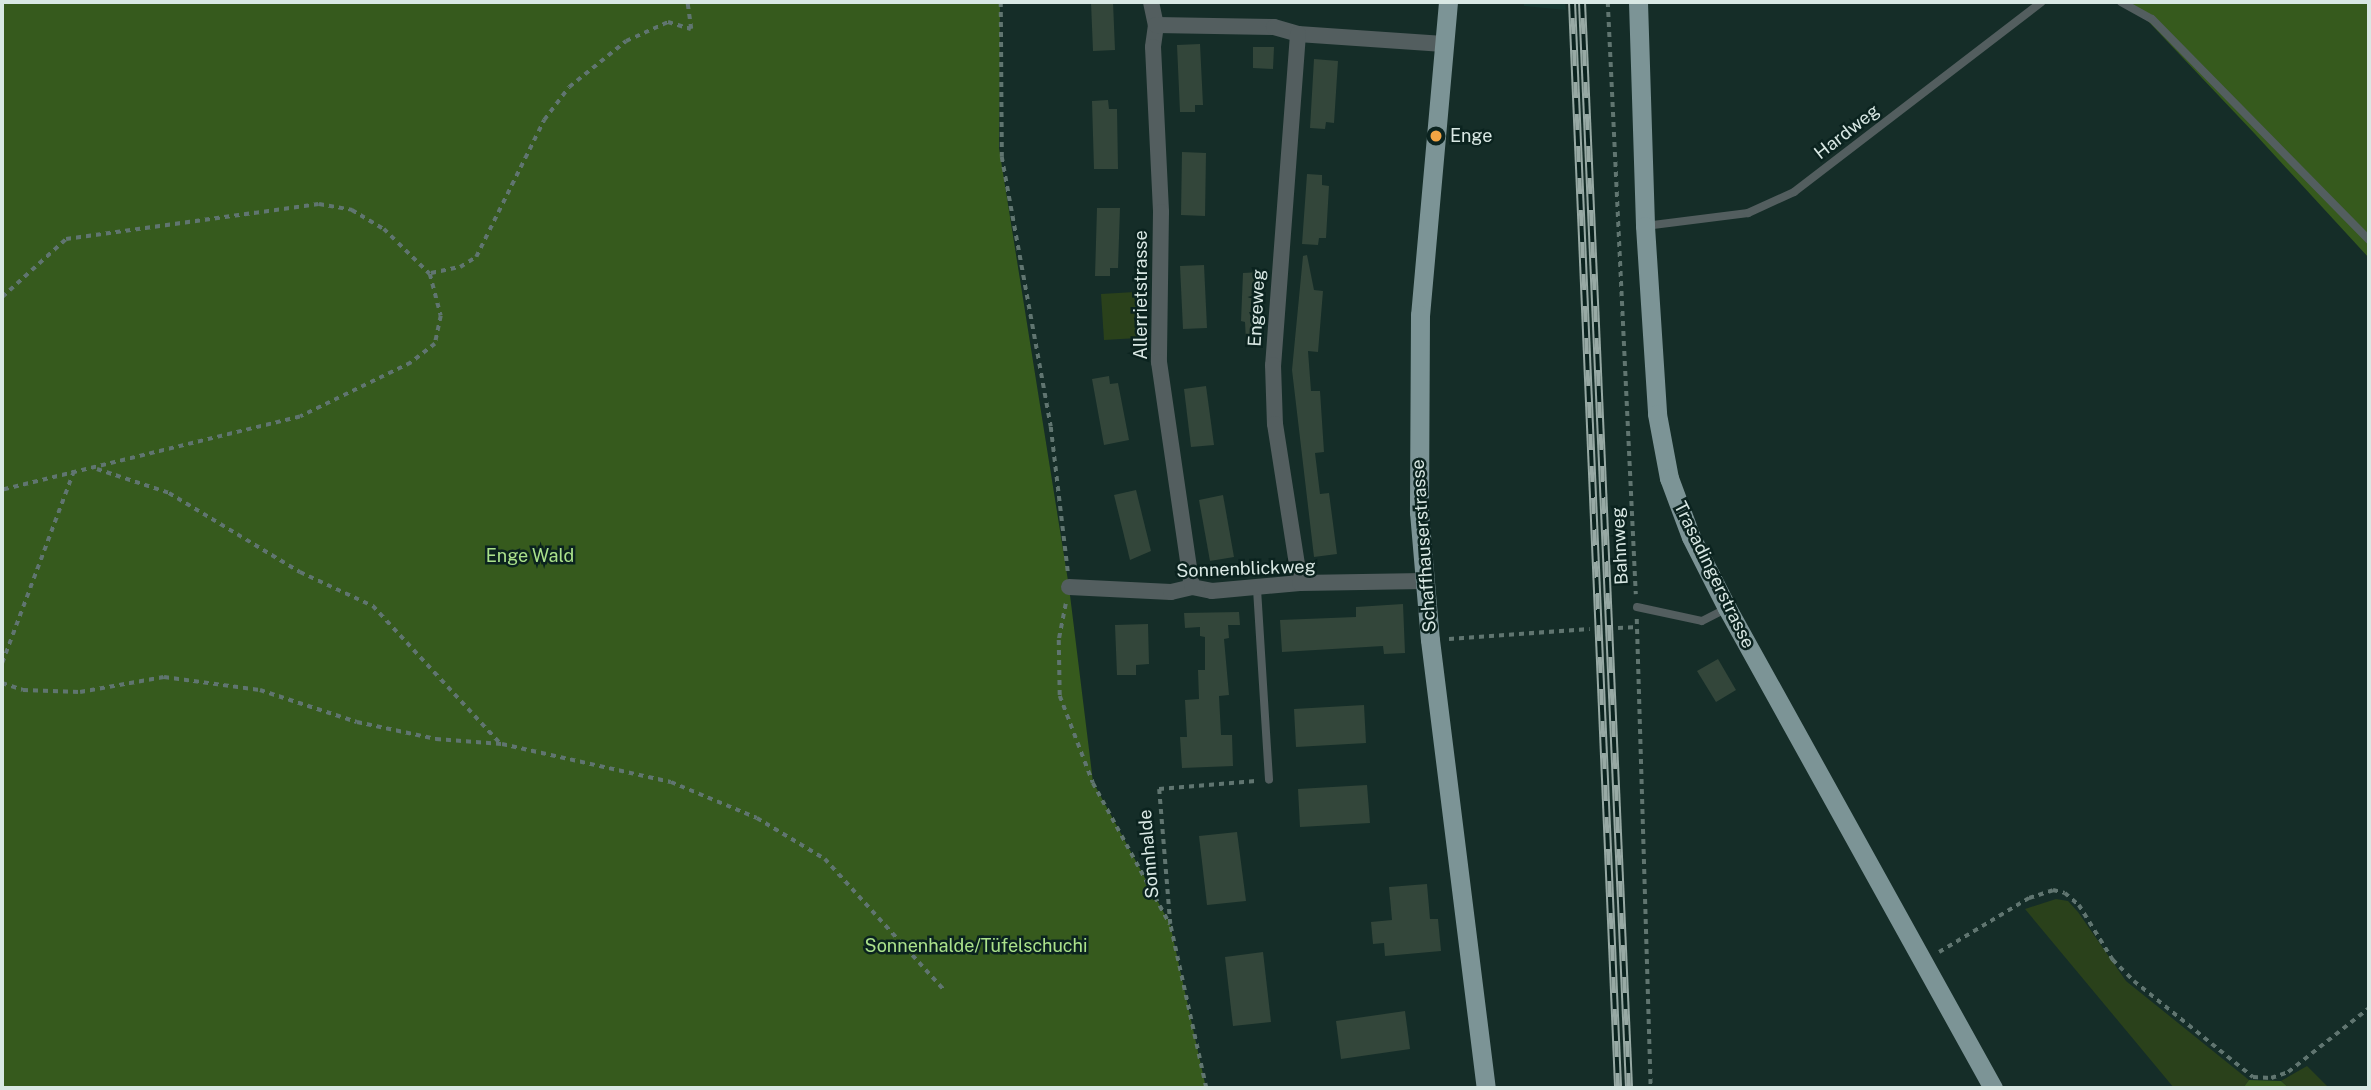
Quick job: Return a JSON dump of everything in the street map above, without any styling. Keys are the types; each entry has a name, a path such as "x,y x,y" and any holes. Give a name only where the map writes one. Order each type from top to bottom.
{"main road":[{"name":"Schaffhauserstrasse","path":"1448,2 1420,315 1417,407 1424,581 1486,1088"},
{"name":"Trasadingerstrasse","path":"1638,2 1645,226 1657,414 1666,466 1691,537 1727,608 1993,1088"}],"street":[{"name":"Allerrietstrasse","path":"1151,2 1156,25 1153,47 1161,212 1159,362 1192,587"},
{"path":"1156,25 1274,27 1298,34 1326,33 1444,44"},
{"name":"Engeweg","path":"1298,34 1273,365 1275,424 1300,583"},
{"name":"Sonnenblickweg","path":"1069,587 1171,592 1192,587 1212,591 1258,589 1300,583 1424,581"}],"lane":[{"name":"Hardweg","path":"1645,226 1748,213 1794,192 2042,2"},
{"path":"2122,2 2152,19 2369,240"},
{"path":"1258,589 1269,780"},
{"path":"1637,607 1703,621 1727,608"}],"path":[{"path":"430,274 460,267 476,257 544,120 569,87 626,41 668,22 691,29 687,2"},
{"path":"1001,2 1002,157 1051,427 1069,587 1059,640 1060,696 1093,783 1170,924"},
{"name":"Bahnweg","path":"1608,2 1637,607 1651,1088"},
{"path":"2,297 66,239 319,204 352,210 384,229 430,274 441,316 435,344 411,363 300,417 97,469 74,470 2,490"},
{"path":"97,469 169,493 300,572 373,606 502,744"},
{"path":"2,663 74,470"},
{"path":"1618,628 1637,627"},
{"path":"1430,640 1590,629"},
{"path":"2,683 23,690 80,692 164,677 260,690 357,722 436,739 502,744 671,782 757,818 825,859 944,990"},
{"name":"Sonnhalde","path":"1206,1088 1170,924 1159,789 1269,780"},
{"path":"1922,962 2029,898 2053,890 2065,893 2079,905 2113,960 2134,981 2253,1077 2271,1078 2288,1072 2369,1008"}],"shaded area":[{"path":"1524,2 1565,2 1566,10 1524,6"}],"green space":[{"name":"Enge Wald","path":"2,2 1000,2 999,148 1069,587 1093,782 1170,924 1206,1088 2,1088"},
{"path":"2130,2 2369,2 2369,258 2255,134"},
{"path":"1135,292 1138,338 1104,340 1101,294"},
{"path":"2056,899 2068,901 2078,912 2126,981 2249,1080 2243,1088 2174,1088 2025,909"},
{"path":"2307,1066 2329,1088 2289,1088 2281,1081"},
{"path":"2249,1080 2281,1081 2289,1088 2243,1088"}],"building":[{"path":"1091,2 1113,2 1115,50 1093,51"},
{"path":"1200,44 1203,105 1195,105 1195,112 1180,112 1177,45"},
{"path":"1253,47 1274,47 1273,69 1253,68"},
{"path":"1314,59 1338,61 1334,123 1326,122 1325,129 1310,128"},
{"path":"1108,100 1109,109 1117,109 1118,169 1094,169 1092,101"},
{"path":"1182,152 1206,153 1205,216 1181,215"},
{"path":"1307,174 1322,175 1322,185 1329,186 1326,238 1319,238 1318,245 1302,244"},
{"path":"1097,208 1120,208 1118,268 1110,268 1110,276 1095,276"},
{"path":"1307,255 1314,290 1323,291 1318,352 1308,351 1311,391 1320,391 1324,452 1315,453 1320,494 1329,493 1337,554 1314,557 1292,370 1303,256"},
{"path":"1204,265 1207,328 1183,329 1180,266"},
{"path":"1261,272 1257,342 1246,342 1245,322 1241,321 1243,273"},
{"path":"1109,376 1110,384 1118,383 1129,440 1104,445 1092,379"},
{"path":"1206,386 1214,445 1191,447 1184,389"},
{"path":"1136,490 1151,551 1130,560 1114,495"},
{"path":"1223,495 1234,557 1210,561 1199,500"},
{"path":"1403,604 1405,653 1384,654 1383,646 1282,652 1280,620 1356,617 1356,607"},
{"path":"1239,612 1240,625 1228,625 1229,638 1224,639 1229,695 1219,696 1221,735 1232,735 1233,766 1182,768 1180,737 1187,737 1185,700 1199,699 1198,670 1205,670 1205,637 1200,636 1200,627 1185,628 1184,613"},
{"path":"1148,624 1149,664 1136,665 1136,675 1117,675 1115,625"},
{"path":"1718,659 1736,690 1716,702 1697,671"},
{"path":"1364,705 1366,743 1296,747 1294,709"},
{"path":"1367,785 1370,823 1300,827 1298,789"},
{"path":"1237,832 1246,901 1207,905 1199,836"},
{"path":"1427,884 1430,919 1438,919 1441,951 1385,956 1384,943 1373,944 1371,922 1392,920 1389,887"},
{"path":"1263,952 1271,1022 1233,1026 1225,957"},
{"path":"1405,1011 1410,1049 1341,1059 1336,1021"}],"railway":[{"path":"1572,2 1618,1088"},
{"path":"1582,2 1629,1088"}],"place":[{"name":"Enge","path":"1436,136"}],"park label":[{"name":"Sonnenhalde/Tüfelschuchi","path":"976,946"}]}
